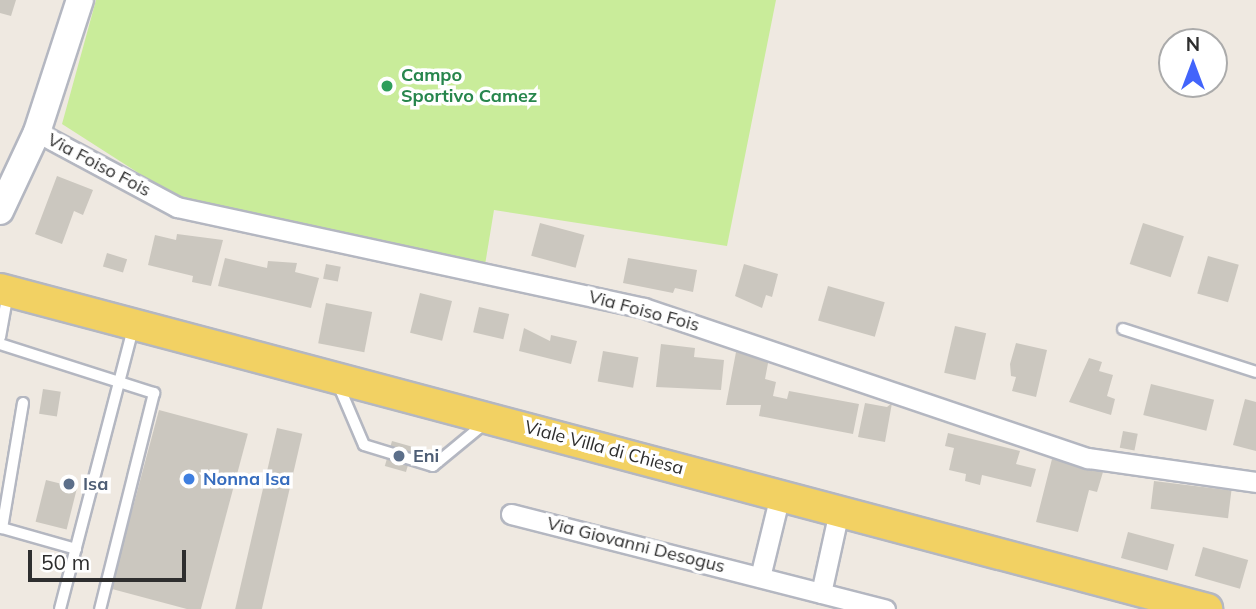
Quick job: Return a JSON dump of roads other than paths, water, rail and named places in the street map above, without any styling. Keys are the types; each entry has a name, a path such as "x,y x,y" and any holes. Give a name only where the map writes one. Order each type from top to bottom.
{"main road":[{"name":"Viale Villa di Chiesa","path":"4,290 1207,609"}],"street":[{"path":"0,211 37,132 80,0"},
{"name":"Via Foiso Fois","path":"37,132 177,207 644,307 1088,458 1256,482"},
{"path":"760,577 780,495"},
{"path":"821,593 839,511"},
{"name":"Via Giovanni Desogus","path":"511,514 886,609"}],"lane":[{"path":"0,337 4,290"},
{"path":"60,609 134,324"},
{"path":"1123,329 1256,372"},
{"path":"0,344 154,393 100,609"},
{"path":"335,377 364,445 433,466 491,418"},
{"path":"23,403 2,528 76,550"}],"place":[{"name":"Campo Sportivo Camez","path":"387,86"},
{"name":"Eni","path":"399,456"},
{"name":"Nonna Isa","path":"189,479"},
{"name":"Isa","path":"69,484"}]}
